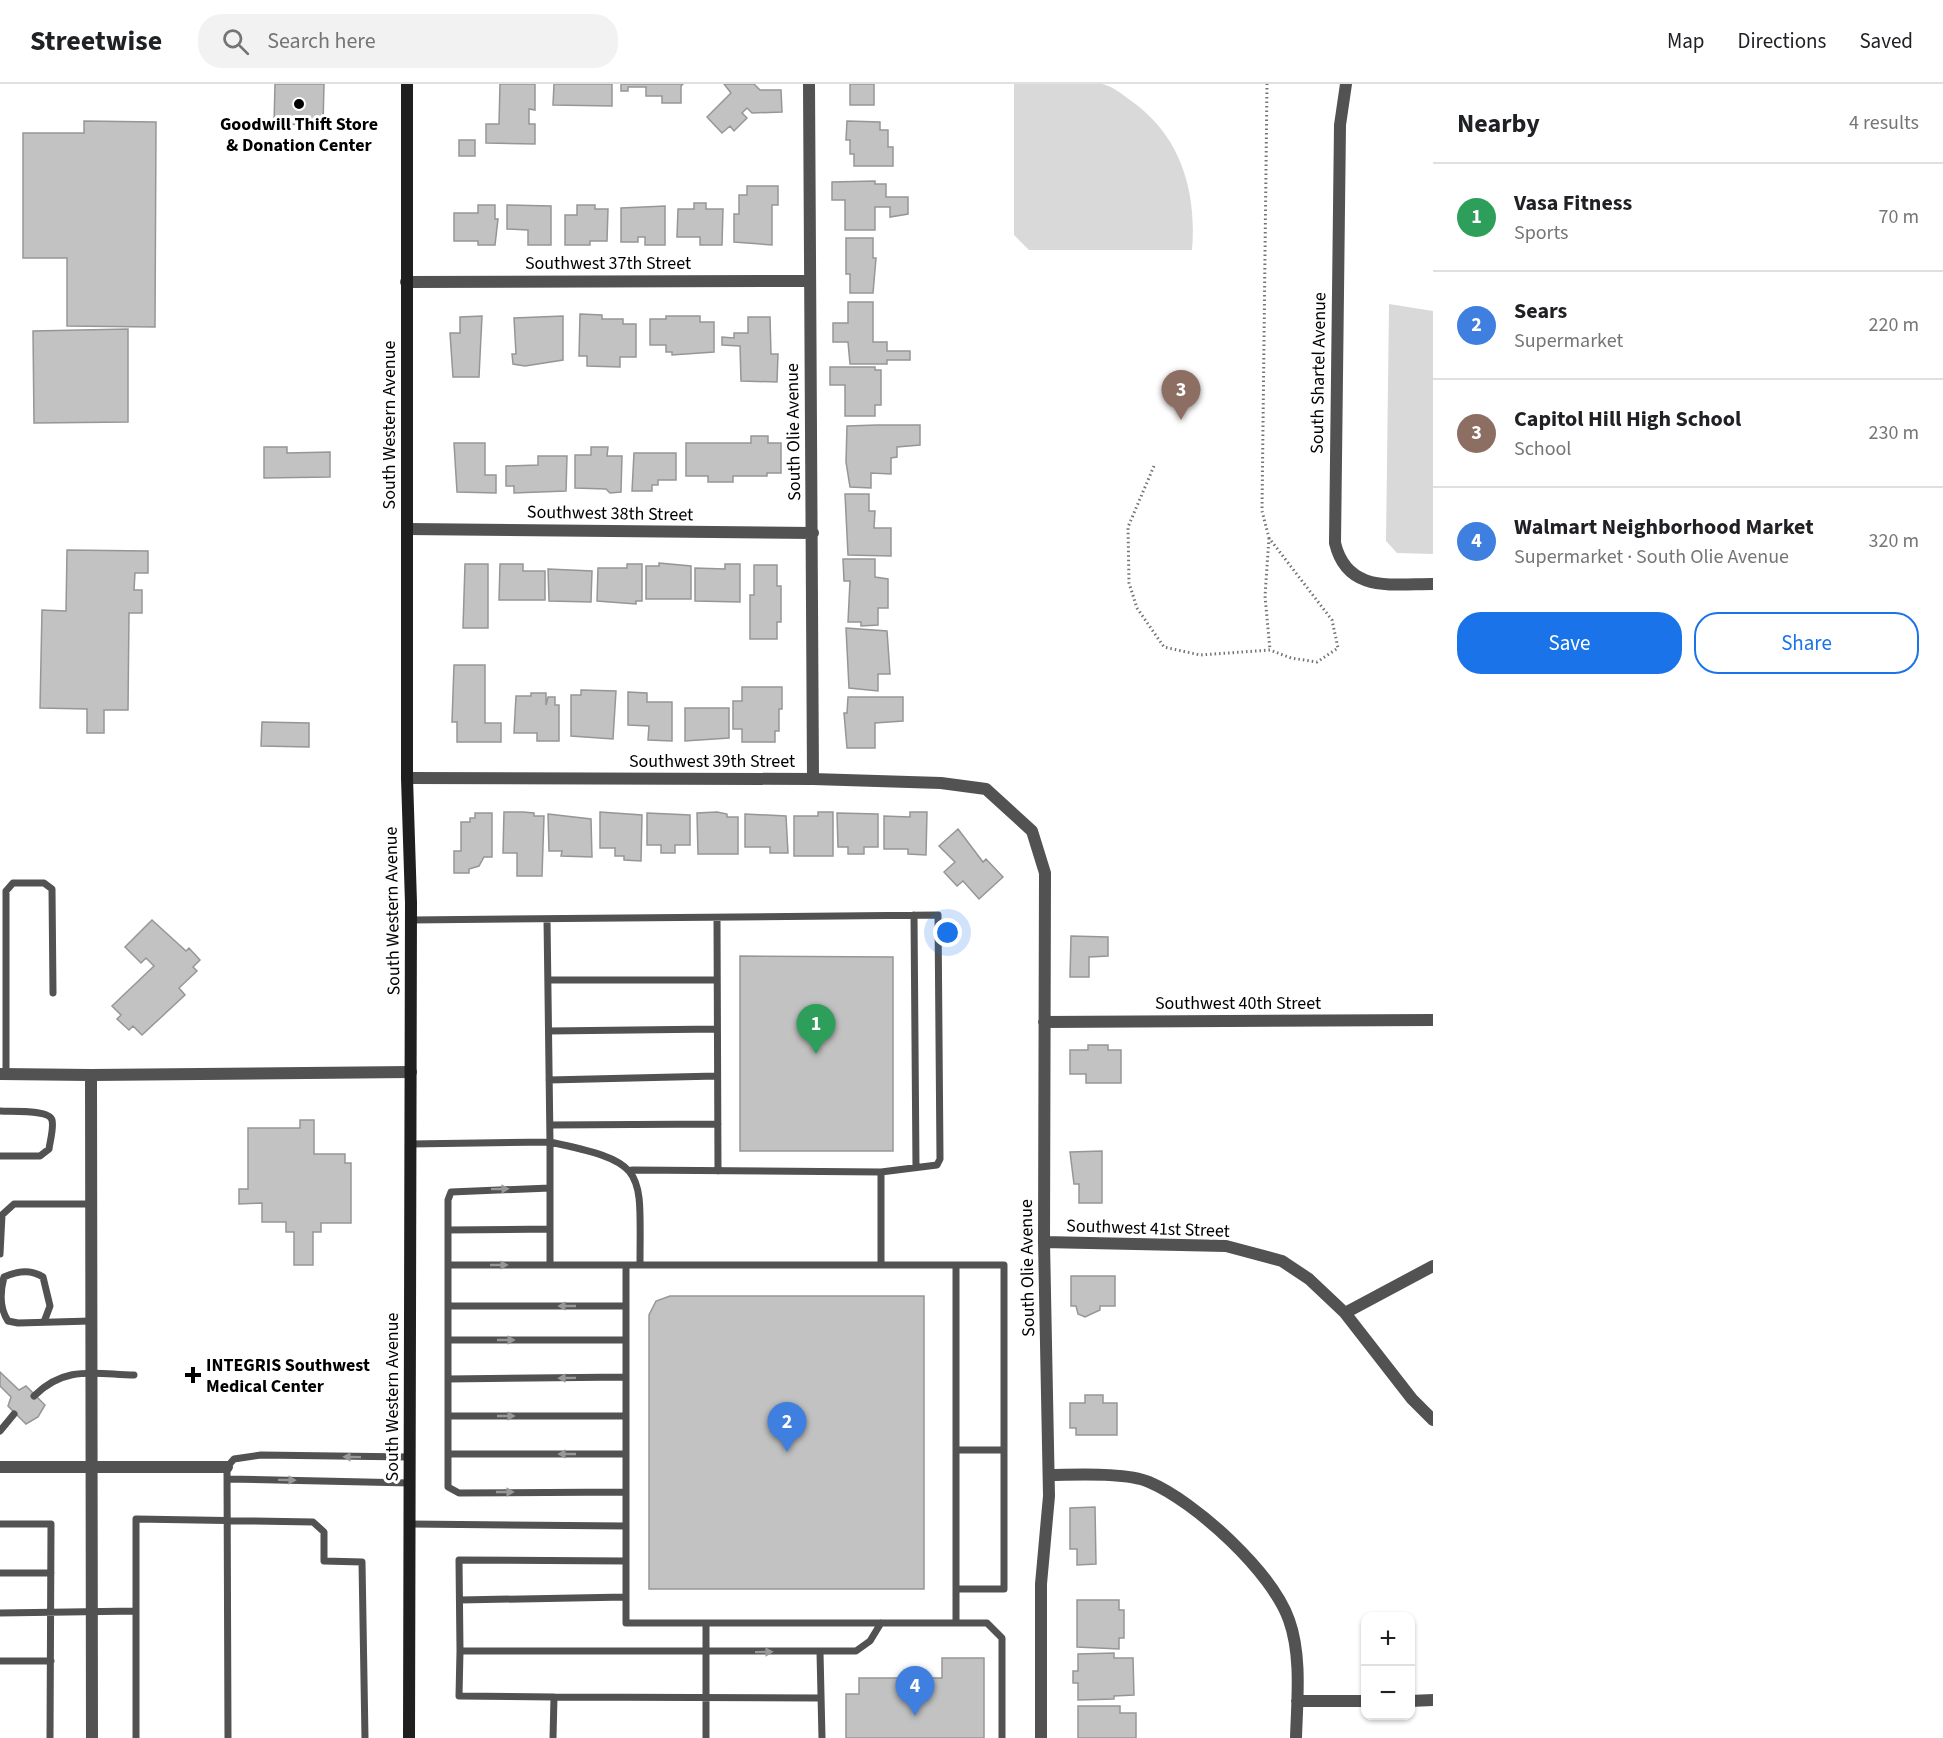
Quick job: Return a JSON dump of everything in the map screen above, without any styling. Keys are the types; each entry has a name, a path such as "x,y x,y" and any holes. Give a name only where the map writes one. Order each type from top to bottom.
{"main road":[{"name":"South Western Avenue","path":"407,84 408,778 411,920 409,1738"}],"street":[{"name":"South Olie Avenue","path":"809,84 813,779"},
{"name":"South Shartel Avenue","path":"1346,84 1340,125 1335,543 1344,568 1359,579 1381,583 1433,584"},
{"name":"Southwest 37th Street","path":"406,282 809,281"},
{"name":"Southwest 38th Street","path":"408,529 813,533"},
{"name":"Southwest 39th Street","path":"408,778 813,779 941,783 986,789 1009,808"},
{"name":"South Olie Avenue","path":"1009,808 1032,831 1045,873 1044,1242 1049,1475 1041,1584 1041,1738"},
{"name":"Southwest 40th Street","path":"1044,1022 1433,1020"},
{"path":"3,1074 411,1072"},
{"path":"91,1075 92,1738"},
{"name":"Southwest 41st Street","path":"1044,1242 1226,1246 1282,1261 1309,1279 1345,1313 1412,1399 1433,1420"},
{"path":"1345,1313 1433,1266"},
{"path":"0,1467 92,1466 228,1473"},
{"path":"1049,1475 1097,1475 1147,1481 1188,1504 1218,1529 1276,1592 1285,1611 1295,1650 1296,1738"},
{"path":"1415,1701 1433,1700"},
{"path":"1297,1701 1361,1701"}],"lane":[{"path":"3,1074 6,891 13,884 45,884 52,890 53,993"},
{"path":"914,915 916,1167"},
{"path":"410,1144 550,1142 604,1153 632,1170 881,1172 937,1165 940,1159 938,915 411,920"},
{"path":"717,918 718,1171"},
{"path":"547,919 550,1265"},
{"path":"548,980 717,980"},
{"path":"549,1031 717,1029"},
{"path":"549,1080 717,1076"},
{"path":"0,1111 42,1113 49,1115 52,1121 49,1149 40,1156 0,1156"},
{"path":"550,1125 718,1124"},
{"path":"632,1170 640,1192 640,1265"},
{"path":"881,1172 881,1265"},
{"path":"550,1188 451,1192 448,1200 448,1487 459,1493 626,1492"},
{"path":"0,1254 2,1215 15,1204 91,1204"},
{"path":"448,1230 549,1229"},
{"path":"448,1265 1004,1265 1004,1589 956,1589"},
{"path":"626,1265 626,1623 987,1623 1002,1638 1002,1738"},
{"path":"956,1265 956,1623"},
{"path":"44,1322 50,1306 43,1277 36,1272 24,1271 4,1277 2,1312 8,1321 44,1322 92,1321"},
{"path":"448,1306 626,1306"},
{"path":"448,1340 626,1340"},
{"path":"34,1396 47,1382 76,1372 134,1375"},
{"path":"448,1379 626,1377"},
{"path":"0,1431 15,1414"},
{"path":"448,1416 626,1416"},
{"path":"956,1450 1004,1450"},
{"path":"448,1454 626,1454"},
{"path":"228,1738 228,1473 234,1459 261,1455 410,1457"},
{"path":"228,1473 410,1483"},
{"path":"136,1738 136,1520 229,1520 313,1522 324,1532 324,1561 362,1562 365,1738"},
{"path":"0,1524 51,1524 50,1738"},
{"path":"410,1524 626,1526"},
{"path":"626,1561 459,1560 459,1696 821,1698"},
{"path":"0,1573 51,1573"},
{"path":"460,1600 626,1597"},
{"path":"0,1613 136,1611"},
{"path":"706,1623 706,1738"},
{"path":"460,1651 820,1652 861,1649 870,1641 881,1623"},
{"path":"820,1652 822,1738"},
{"path":"0,1661 51,1661"},
{"path":"552,1738 554,1697"}],"path":[{"path":"1268,84 1262,511 1269,538 1265,596 1270,650"},
{"path":"1154,466 1128,527 1129,583 1137,608 1164,647 1200,655 1270,650 1291,658 1317,662 1338,648 1332,620 1269,538"}],"shaded area":[{"path":"1014,84 1102,84 1117,90 1148,114 1162,130 1182,166 1192,207 1192,250 1029,250 1014,235"},
{"path":"1389,304 1433,311 1433,554 1397,553 1386,541"}],"building":[{"name":"Goodwill Thift Store & Donation Center","path":"275,84 324,84 323,125 274,124"},
{"path":"500,84 535,84 535,110 529,109 529,124 535,124 535,144 486,143 486,124 499,124"},
{"path":"554,84 612,84 612,106 553,105"},
{"path":"621,84 683,84 681,103 662,103 662,96 646,96 646,87 628,87 628,91 621,91"},
{"path":"724,84 754,84 760,90 781,90 782,112 752,113 747,108 742,113 747,118 734,131 730,126 722,133 707,117 731,93"},
{"path":"850,84 874,84 874,105 850,105"},
{"path":"84,121 156,122 155,327 67,326 67,258 23,258 23,133 84,133"},
{"path":"847,121 880,122 880,130 888,130 888,147 893,147 893,166 854,166 854,154 850,154 850,140 846,140"},
{"path":"459,140 475,140 475,156 459,156"},
{"path":"875,181 875,184 886,184 886,197 908,197 908,214 890,217 890,207 875,207 875,230 845,230 845,200 832,200 832,182"},
{"path":"747,186 778,186 778,205 772,205 772,245 734,242 734,214 739,214 739,195 747,195"},
{"path":"694,203 706,203 706,209 723,209 722,245 700,245 700,237 677,237 678,209 694,209"},
{"path":"478,205 495,205 495,219 498,219 495,245 478,245 478,241 454,241 454,213 478,213"},
{"path":"507,205 551,206 551,245 528,245 528,230 507,229"},
{"path":"577,205 595,205 595,209 608,209 607,241 590,241 590,245 565,245 565,215 577,215"},
{"path":"665,206 665,245 645,245 645,237 638,237 638,242 621,242 621,208"},
{"path":"846,238 873,238 873,258 876,258 873,293 850,293 850,274 846,274"},
{"path":"848,302 873,302 873,342 887,342 887,351 910,351 910,360 887,360 887,364 850,364 848,342 833,342 833,323 848,323"},
{"path":"580,314 602,315 602,319 623,319 623,324 636,324 636,357 620,357 620,367 587,366 587,356 579,356"},
{"path":"482,316 479,377 453,377 450,333 460,333 460,317"},
{"path":"563,316 563,360 525,366 513,364 512,354 516,354 514,318"},
{"path":"666,316 700,316 700,322 714,322 714,352 672,355 672,352 666,352 666,345 650,345 650,319 666,319"},
{"path":"748,317 770,317 771,354 778,354 777,382 741,381 740,346 722,345 722,337 734,338 734,333 748,333"},
{"path":"128,329 128,422 34,423 33,331"},
{"path":"830,367 875,367 875,370 881,370 881,405 875,405 875,416 845,416 845,385 830,385"},
{"path":"920,425 920,445 897,447 897,457 891,458 891,474 871,473 871,488 850,487 846,462 847,426"},
{"path":"751,436 768,436 768,443 781,443 781,473 767,473 767,476 733,476 733,482 708,482 708,476 686,476 686,443 751,443"},
{"path":"454,443 485,443 485,475 496,475 496,493 457,492"},
{"path":"264,447 287,447 287,453 330,452 330,477 264,478"},
{"path":"591,447 608,447 607,456 622,456 621,492 610,493 606,489 575,488 575,455 591,455"},
{"path":"634,453 676,453 676,480 658,480 658,485 652,485 652,491 632,491"},
{"path":"538,456 567,456 566,491 514,493 514,486 506,486 506,466 538,465"},
{"path":"845,494 869,494 869,511 875,511 874,528 891,528 891,556 848,555"},
{"path":"67,550 148,551 148,573 135,573 134,590 142,590 142,613 129,613 128,710 104,710 104,733 87,733 87,709 40,708 42,610 66,611"},
{"path":"843,559 875,559 875,577 888,579 888,608 878,608 878,625 861,626 861,622 848,622 850,581 844,581"},
{"path":"659,563 691,566 691,599 646,599 646,566 659,566"},
{"path":"465,564 488,564 488,628 463,628"},
{"path":"500,564 523,564 523,571 545,571 545,600 499,600"},
{"path":"627,564 642,564 642,601 636,601 636,604 597,601 598,568 627,568"},
{"path":"725,564 740,564 740,602 695,601 695,568 725,569"},
{"path":"754,565 777,565 777,586 781,586 781,622 777,622 777,639 750,639 750,595 754,595"},
{"path":"548,569 592,571 591,602 549,601"},
{"path":"846,628 887,631 890,674 878,674 878,691 849,688"},
{"path":"454,665 485,665 485,723 501,723 501,742 457,742 457,722 452,722"},
{"path":"742,687 782,687 782,709 779,709 779,731 775,731 775,742 742,742 742,729 733,729 733,701 742,701"},
{"path":"581,690 616,691 613,739 571,736 571,695 581,695"},
{"path":"628,692 647,693 647,702 672,702 672,741 648,740 649,726 628,725"},
{"path":"531,693 546,693 546,705 548,697 555,697 555,705 559,705 559,741 537,741 537,733 514,733 516,696 531,696"},
{"path":"848,697 903,697 903,721 875,723 875,748 847,748 844,713 847,713"},
{"path":"685,708 729,708 729,738 685,741"},
{"path":"262,722 309,723 309,747 261,746"},
{"path":"504,812 534,813 534,816 544,816 542,876 517,876 517,853 503,853"},
{"path":"600,812 642,815 641,861 624,860 624,856 615,856 615,848 600,848"},
{"path":"818,812 833,812 833,856 794,856 794,816 818,816"},
{"path":"910,812 927,812 926,855 908,854 908,849 884,849 884,816 910,817"},
{"path":"475,813 492,813 492,857 484,857 479,866 469,869 469,873 454,873 454,851 461,851 461,822 470,822 470,818 475,818"},
{"path":"647,813 690,815 690,845 675,845 675,853 661,853 661,845 647,845"},
{"path":"697,813 727,814 727,817 738,817 738,854 698,854"},
{"path":"837,813 878,814 878,847 864,847 864,854 848,854 848,847 838,847"},
{"path":"548,814 591,819 592,857 561,856 562,851 549,851"},
{"path":"745,814 786,816 788,853 770,853 770,847 745,847"},
{"path":"958,829 983,862 986,859 1003,877 979,899 963,881 957,886 944,872 955,862 939,846"},
{"path":"152,920 186,951 189,948 200,960 193,967 197,971 179,988 185,995 142,1035 133,1026 129,1030 117,1019 121,1015 112,1006 154,966 146,958 141,963 125,947"},
{"path":"1071,936 1108,937 1108,956 1089,957 1089,977 1070,977"},
{"path":"740,956 893,957 893,1151 740,1151"},
{"path":"1088,1045 1108,1045 1108,1050 1121,1050 1121,1083 1086,1083 1086,1074 1070,1074 1070,1050 1088,1050"},
{"path":"300,1120 314,1120 314,1154 345,1154 345,1163 351,1163 351,1223 321,1223 321,1232 313,1232 313,1265 294,1265 294,1232 286,1232 286,1222 262,1222 262,1203 239,1204 239,1189 248,1189 248,1128 300,1128"},
{"path":"1102,1151 1102,1203 1079,1203 1079,1184 1074,1184 1070,1152"},
{"path":"1071,1276 1115,1276 1115,1306 1100,1306 1100,1310 1085,1317 1078,1314 1076,1306 1071,1306"},
{"path":"670,1296 924,1296 924,1589 649,1589 649,1315 656,1301"},
{"path":"0,1372 19,1390 26,1386 45,1405 38,1417 26,1424 8,1406 11,1397 0,1386"},
{"path":"1085,1395 1103,1395 1103,1403 1117,1403 1117,1435 1076,1435 1076,1428 1070,1428 1070,1403 1085,1403"},
{"path":"1095,1507 1096,1564 1077,1565 1077,1549 1070,1549 1070,1508"},
{"path":"1077,1600 1119,1600 1119,1610 1124,1610 1124,1638 1119,1638 1119,1649 1077,1647"},
{"path":"1114,1653 1114,1658 1133,1658 1134,1695 1114,1696 1114,1699 1078,1700 1078,1683 1073,1683 1073,1671 1078,1671 1078,1654"},
{"path":"942,1658 984,1658 984,1738 846,1738 846,1694 859,1694 859,1678 942,1678"},
{"path":"1078,1706 1120,1706 1120,1713 1136,1713 1136,1738 1078,1738"}],"place":[{"name":"Goodwill Thift Store & Donation Center","path":"299,104"},
{"name":"Capitol Hill High School","path":"1181,420"},
{"name":"Vasa Fitness","path":"816,1054"},
{"name":"INTEGRIS Southwest Medical Center","path":"193,1375"},
{"name":"Sears","path":"787,1452"},
{"name":"Walmart Neighborhood Market","path":"915,1716"}]}
